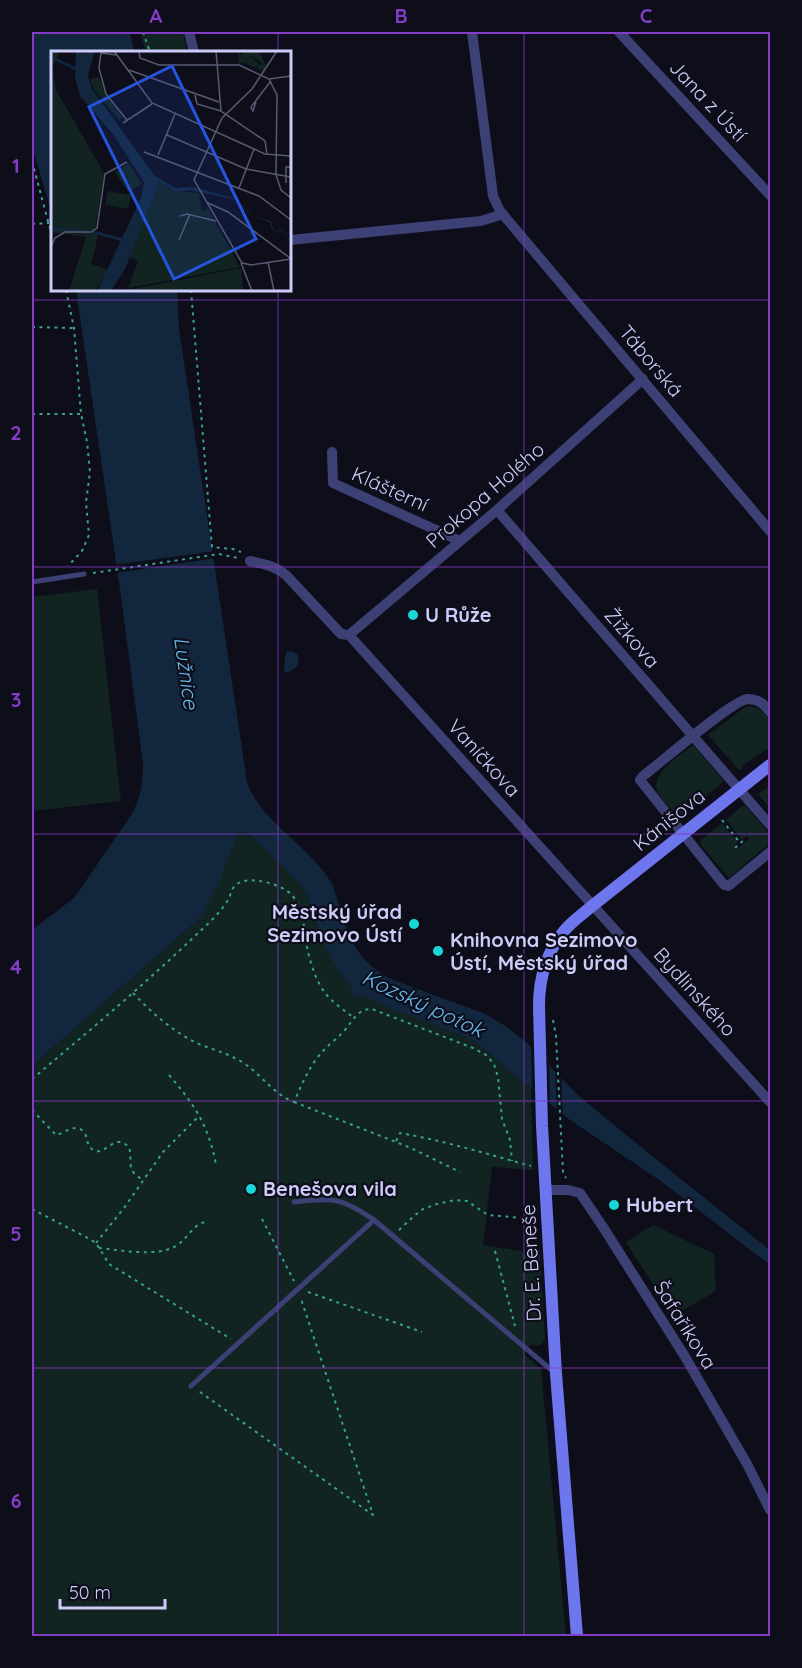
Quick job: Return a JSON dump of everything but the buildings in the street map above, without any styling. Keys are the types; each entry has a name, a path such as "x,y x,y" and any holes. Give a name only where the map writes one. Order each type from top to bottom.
{"street":[{"path":"189,32 194,51"},
{"name":"Táborská","path":"472,32 493,196 503,214 771,531"},
{"name":"Jana z Ústí","path":"619,32 771,195"},
{"path":"291,240 481,220 503,214"},
{"name":"Prokopa Holého","path":"349,635 497,510 643,379"},
{"name":"Klášterní","path":"332,452 333,483 460,541"},
{"name":"Žižkova","path":"497,510 771,825"},
{"name":"Vaníčkova","path":"250,561 272,566 286,575 341,634 349,635 592,906"},
{"path":"771,712 759,701 750,699 741,701 693,736 640,780 682,835 726,886 771,852"},
{"name":"Kánišova","path":"592,906 771,765"},
{"name":"Dr. E. Beneše","path":"577,1636 556,1374 542,1126 540,988 546,962 565,929 592,906"},
{"name":"Bydlinského","path":"592,906 771,1102"},
{"name":"Šafaříkova","path":"546,1190 568,1190 580,1193 684,1355 771,1510"}],"lane":[{"path":"32,582 84,574"},
{"path":"294,1202 320,1199 353,1205 374,1220 556,1374"},
{"path":"192,1386 374,1220"}],"path":[{"path":"143,32 150,51"},
{"path":"32,161 51,232"},
{"path":"32,224 49,223"},
{"path":"56,579 82,551 88,536 86,502 90,472 81,414 74,328 66,291"},
{"path":"191,291 212,547 233,549 254,557 261,564"},
{"path":"32,327 74,328"},
{"path":"32,414 81,414"},
{"path":"84,574 219,554 250,561"},
{"path":"722,820 741,843"},
{"path":"735,848 746,838"},
{"path":"32,1079 208,925 228,900 232,889 244,881 271,884 290,893 303,914 307,946 319,982 325,993 354,1018"},
{"path":"133,993 153,1014 167,1024 198,1043 244,1063 285,1099 396,1142 460,1172"},
{"path":"294,1102 312,1066 324,1050 354,1018 365,1009 372,1009 486,1055 494,1065 498,1077 502,1119 510,1140 512,1161"},
{"path":"553,1018 556,1036 563,1172 568,1180"},
{"path":"169,1075 190,1100 207,1131 216,1165"},
{"path":"32,1110 56,1135 71,1128 84,1132 87,1144 96,1152 117,1142 127,1144 131,1168 142,1180"},
{"path":"96,1243 163,1152 199,1116"},
{"path":"396,1142 400,1133 440,1141 535,1167"},
{"path":"393,1237 423,1209 454,1200 467,1200 488,1215 534,1219"},
{"path":"32,1209 96,1243 110,1264 118,1270 238,1343"},
{"path":"192,1386 373,1515 298,1289 262,1219"},
{"path":"99,1248 162,1252 184,1240 202,1222 207,1222"},
{"path":"495,1251 519,1343"},
{"path":"298,1289 422,1332"}],"green space":[{"path":"140,32 183,32 187,51 146,51"},
{"path":"97,589 121,801 32,811 32,597"},
{"path":"745,707 758,708 770,719 770,747 739,770 708,735"},
{"path":"693,745 724,781 680,818 663,799 656,785 667,766"},
{"path":"770,785 770,808 758,794"},
{"path":"742,806 746,806 770,835 770,843 729,878 700,841 722,823 738,843 734,847 735,850 749,839 747,836 742,840 726,820"},
{"path":"245,832 253,837 301,885 307,894 329,955 352,986 349,992 357,999 362,994 470,1038 531,1088 533,1170 492,1167 483,1245 540,1254 545,1340 541,1345 531,1344 524,1354 541,1369 566,1636 32,1636 32,1066 201,917 238,833"},
{"path":"653,1225 714,1254 716,1291 673,1316 626,1242"}],"water":[{"path":"32,32 129,32 135,51 51,51 51,211 32,146"},
{"path":"76,291 177,291 179,329 247,782 254,797 274,822 323,870 332,884 352,940 367,962 393,980 483,1013 506,1026 529,1045 581,1098 770,1250 770,1265 658,1179 570,1120 470,1038 380,1004 362,994 357,999 349,992 352,986 329,955 307,894 301,885 253,837 245,832 238,833 220,880 201,917 32,1066 32,930 74,898 132,814 143,778 121,596"},
{"path":"287,652 297,654 299,661 295,668 286,673 284,670 285,657"}],"pier":[{"path":"215,551 216,558 115,573 114,565"},
{"path":"531,1044 549,1061 550,1108 532,1093"},
{"path":"555,1067 561,1073 563,1118 557,1113"}],"place":[{"name":"U Růže","path":"413,615"},
{"name":"Městský úřad Sezimovo Ústí","path":"414,924"},
{"name":"Knihovna Sezimovo Ústí, Městský úřad","path":"438,951"},
{"name":"Benešova vila","path":"251,1189"},
{"name":"Hubert","path":"614,1205"}],"water label":[{"name":"Lužnice","path":"186,673"},
{"name":"Kozský potok","path":"423,1004"}]}
